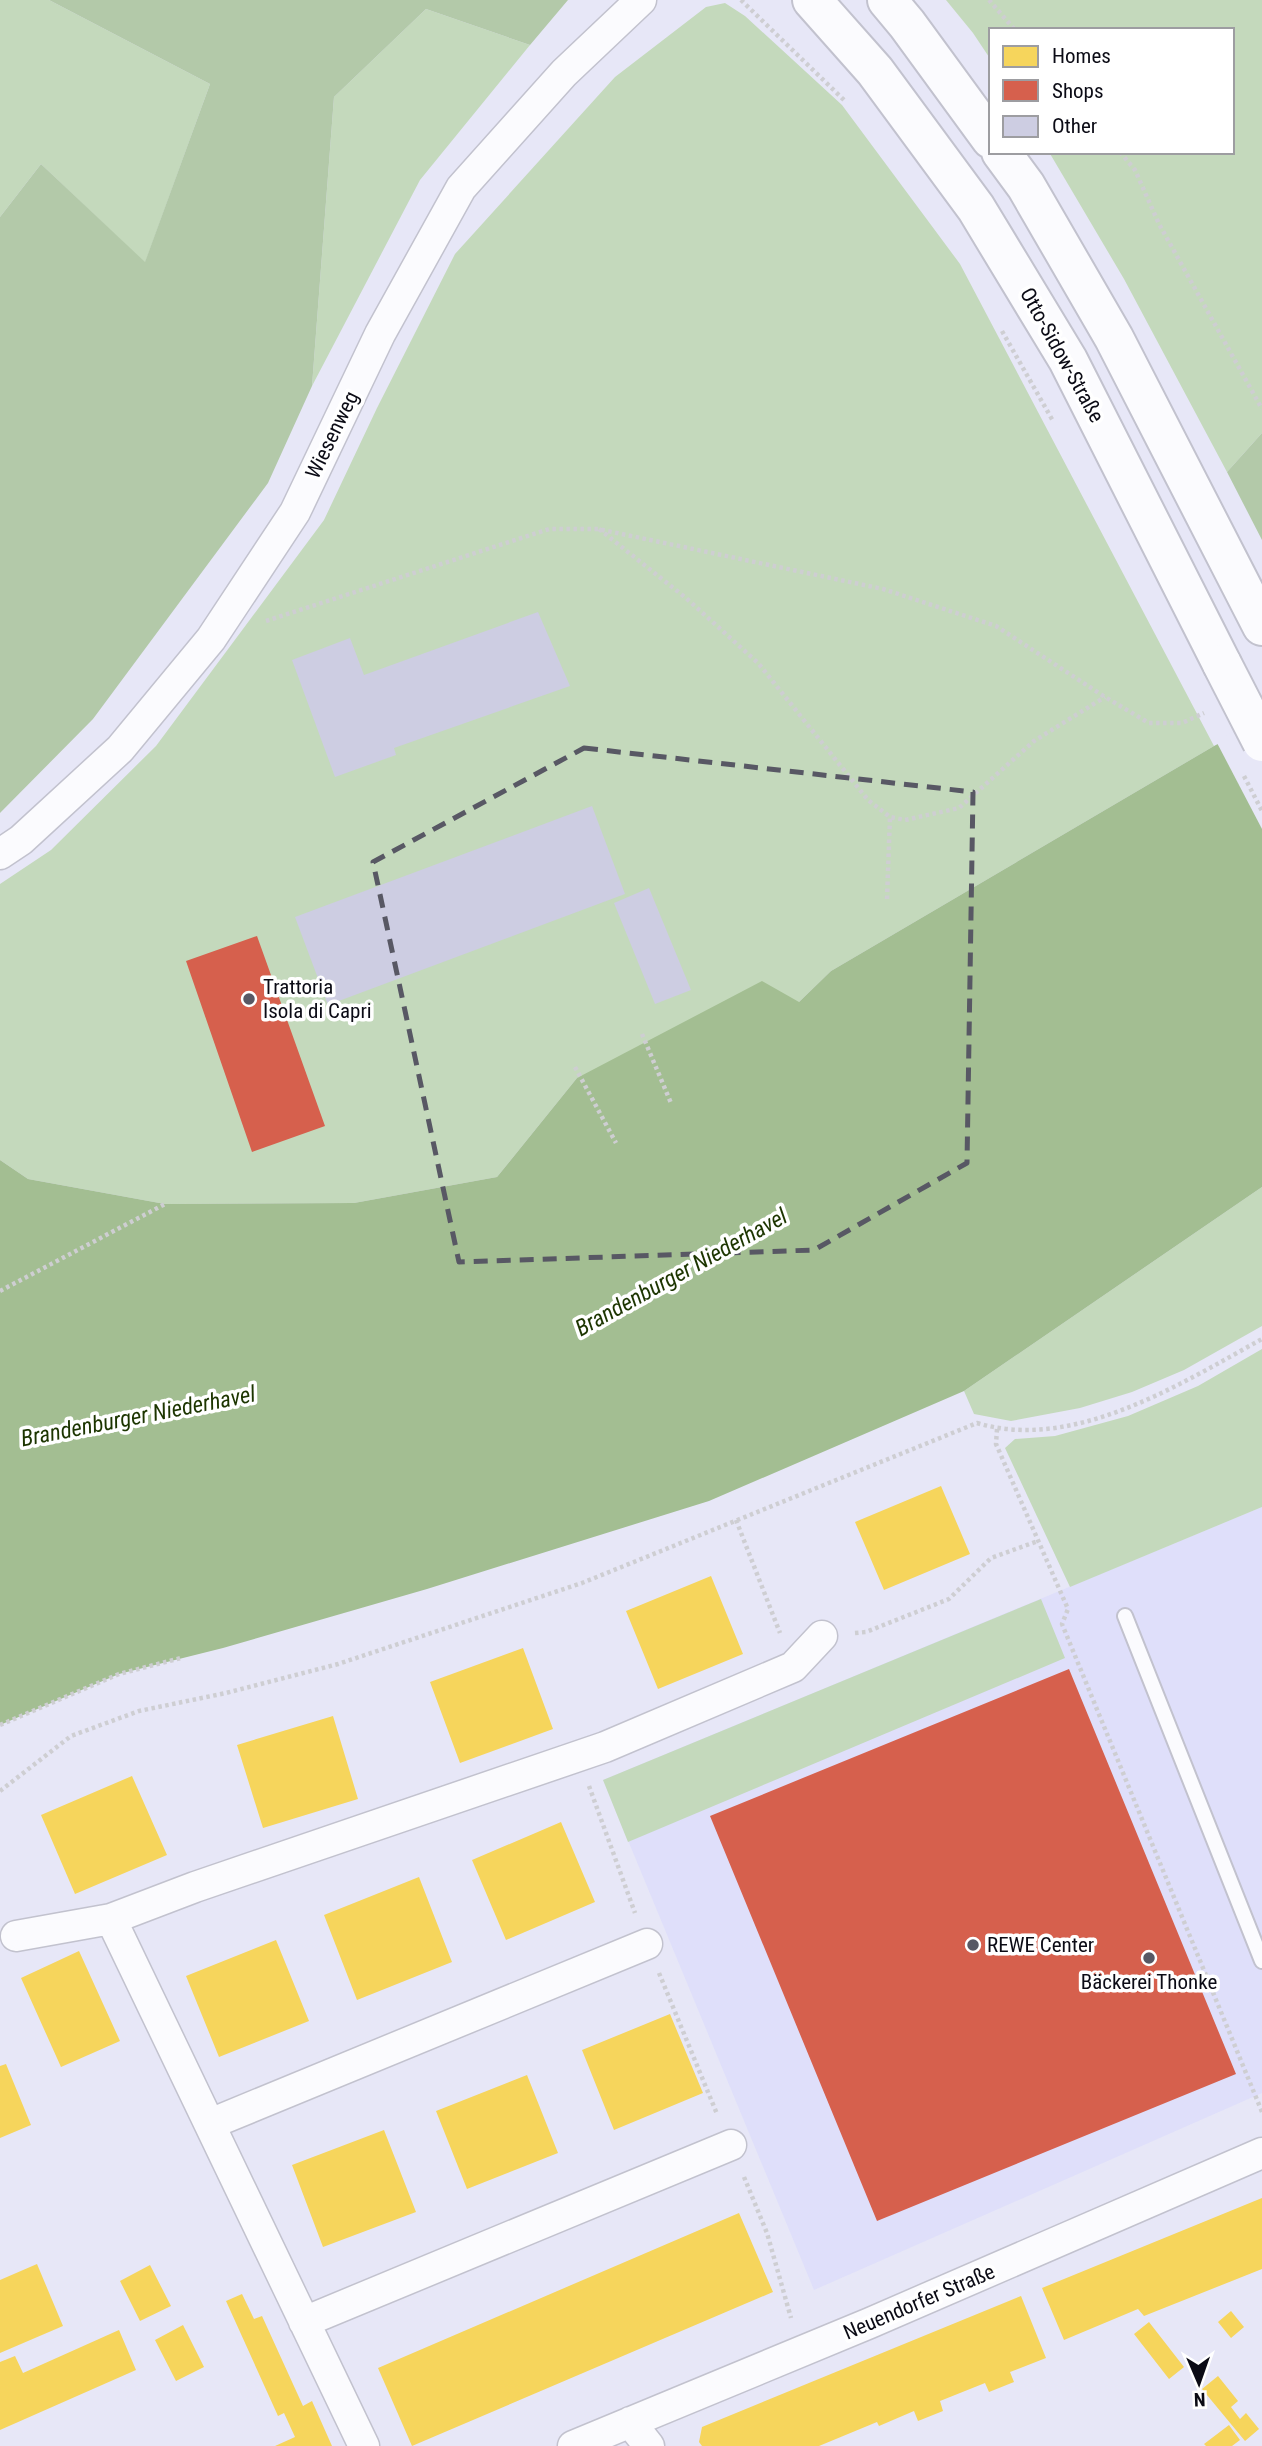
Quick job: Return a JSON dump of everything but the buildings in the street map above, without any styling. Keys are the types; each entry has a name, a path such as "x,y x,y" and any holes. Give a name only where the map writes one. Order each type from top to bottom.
{"main road":[{"name":"Otto-Sidow-Straße","path":"812,0 875,71 976,208 1068,360 1262,742"},
{"path":"887,0 989,136"},
{"path":"1002,154 1026,186 1114,338 1262,626"}],"street":[{"name":"Wiesenweg","path":"0,854 21,840 120,749 211,639 295,512 380,334 461,188 564,73 641,0"},
{"path":"16,1936 111,1919 195,1887 605,1747 793,1667 822,1636"},
{"path":"111,1919 364,2446"},
{"path":"210,2124 647,1944"},
{"path":"304,2322 730,2145"},
{"name":"Neuendorfer Straße","path":"573,2446 870,2323 1262,2153"},
{"path":"630,2422 649,2446"}],"lane":[{"path":"1125,1616 1262,1961"}],"path":[{"path":"741,0 845,100 853,111"},
{"path":"989,0 1013,28"},
{"path":"1122,154 1135,170 1159,224 1262,409"},
{"path":"996,321 1057,430"},
{"path":"211,639 549,529 598,529 883,589 996,626 1149,723 1182,723 1205,712"},
{"path":"598,529 687,598 758,663 868,800 890,817 905,820 959,808 1034,741 1105,697"},
{"path":"887,899 890,817"},
{"path":"642,1034 671,1103"},
{"path":"575,1067 616,1143"},
{"path":"0,1291 165,1203"},
{"path":"0,1791 71,1736 139,1711 226,1693 338,1664 582,1583 977,1423 997,1429 1059,1428 1137,1405 1262,1339"},
{"path":"997,1429 996,1444 1068,1609 1062,1624 1262,2112"},
{"path":"736,1520 793,1667"},
{"path":"822,1636 866,1632 949,1599 990,1558 1038,1541"},
{"path":"0,1725 119,1674 181,1658"},
{"path":"578,1756 647,1944 767,2233 791,2318"}],"highlighted area":[{"path":"584,748 973,792 967,1163 814,1250 459,1262 373,862"}],"shaded area":[{"path":"0,0 49,0 210,84 145,263 41,164 0,217"},
{"path":"49,0 568,0 530,45 426,9 334,97 312,386 268,483 93,719 0,813 0,217 41,164 145,262 210,84"},
{"path":"946,0 1262,0 1262,433 1227,472 1124,279 1050,154 1234,154 1234,28 989,28 989,57"},
{"path":"725,3 745,16 842,105 960,264 1214,746 831,971 799,1002 577,1078 497,1177 354,1203 165,1204 28,1179 0,1160 0,884 51,850 156,746 324,520 455,254 615,77 706,7"},
{"path":"426,9 530,45 420,180 312,386 334,97"},
{"path":"1262,433 1262,540 1227,472"},
{"path":"1262,1187 1262,1326 1184,1370 1132,1392 1080,1408 1011,1421 974,1414 964,1391"},
{"path":"1262,1349 1262,1507 1070,1587 1005,1448 1015,1439 1055,1436 1128,1416 1198,1386"},
{"path":"1262,1507 1262,2093 814,2290 603,1780"},
{"path":"1041,1599 1065,1658 628,1842 603,1780"}],"water":[{"name":"Brandenburger Niederhavel","path":"1262,721 1262,1187 964,1391 709,1501 427,1589 223,1648 119,1674 0,1725 0,1160 28,1179 165,1204 354,1203 497,1177 577,1078 762,981 799,1002 831,971 1214,746"}],"pier":[{"path":"1262,717 1262,829 1216,741"}],"place":[{"name":"Trattoria Isola di Capri","path":"249,999"},
{"name":"REWE Center","path":"973,1945"},
{"name":"Bäckerei Thonke","path":"1149,1958"}]}
